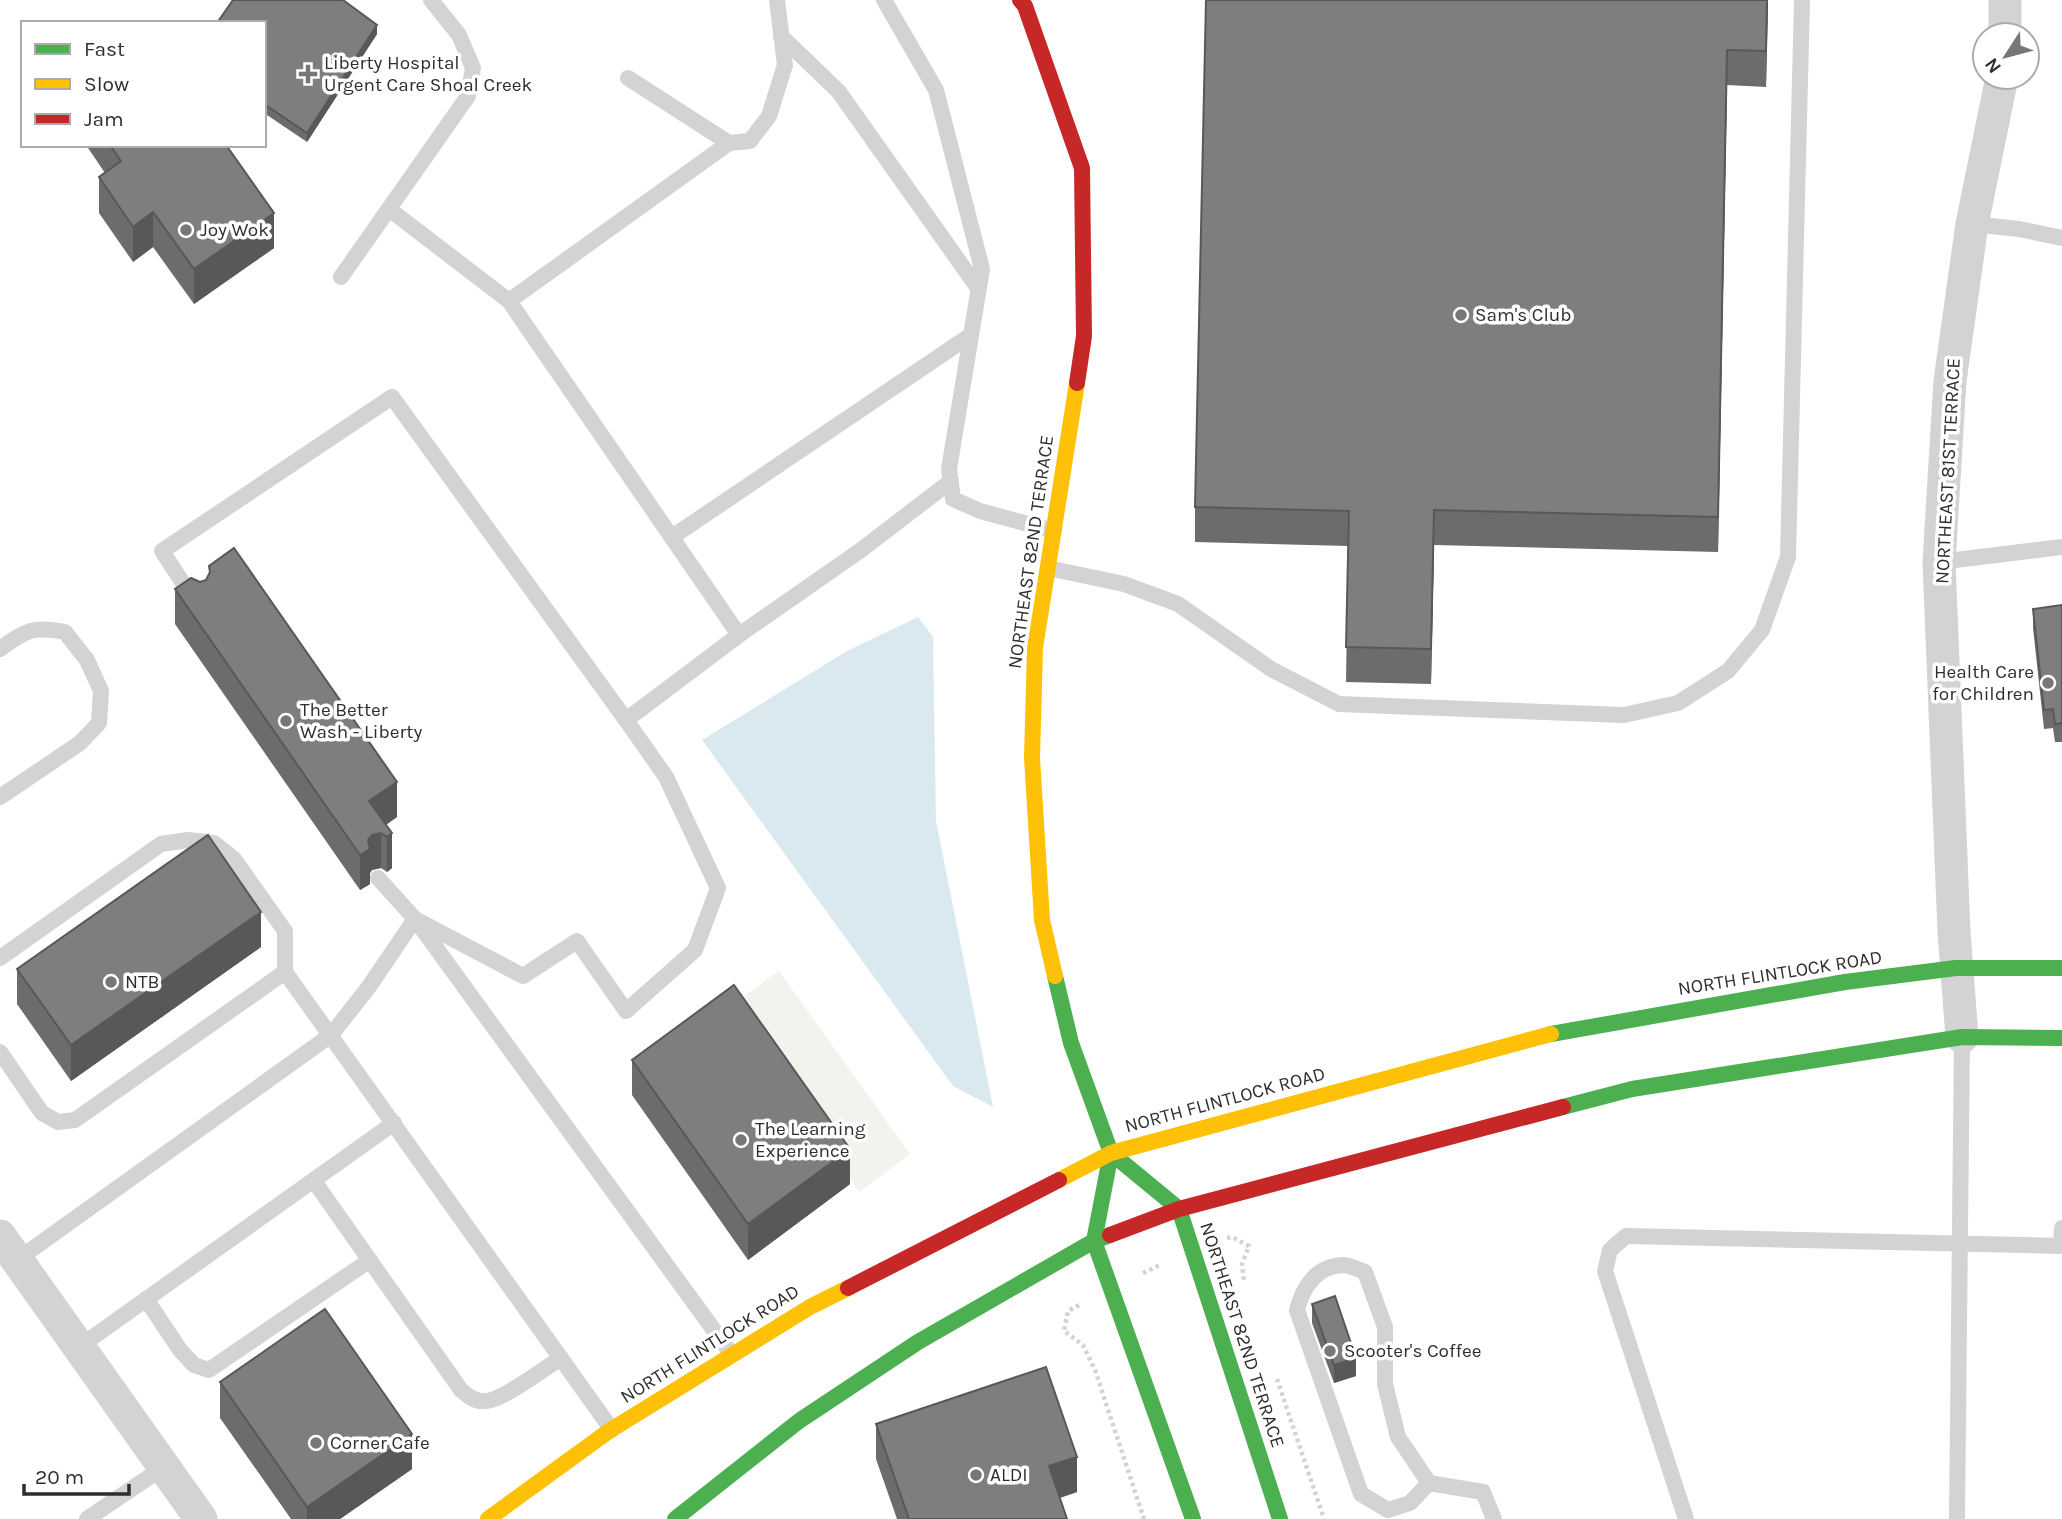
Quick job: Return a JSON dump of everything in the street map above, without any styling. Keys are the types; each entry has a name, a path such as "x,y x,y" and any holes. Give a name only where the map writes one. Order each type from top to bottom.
{"main road":[{"name":"NORTHEAST 82ND TERRACE","path":"1020,0 1025,6 1082,169 1084,336 1035,648 1032,758 1042,920 1071,1043 1111,1153 1179,1209 1280,1519"},
{"name":"NORTH FLINTLOCK ROAD","path":"488,1519 612,1430 810,1307 1111,1153 1563,1031 1845,982 1956,968 2062,968"},
{"path":"675,1519 799,1421 918,1342 1094,1241 1179,1209 1632,1089 1962,1037 2062,1038"},
{"path":"1111,1153 1094,1241 1193,1519"}],"street":[{"path":"2005,0 2005,21"},
{"name":"NORTHEAST 81ST TERRACE","path":"1962,1037 1956,968 1939,562 1950,381 1972,224 1999,91"},
{"path":"9,1248 201,1519"}],"lane":[{"path":"341,277 468,96 473,68 459,35 431,0"},
{"path":"509,300 729,143 750,141 769,116 785,65 777,0"},
{"path":"884,0 936,90 982,270 949,469 953,499 980,512 1054,531"},
{"path":"1048,568 1124,584 1178,604 1271,668 1339,704 1624,716 1678,703 1728,671 1762,630 1788,557 1802,0"},
{"path":"781,36 839,92 978,288"},
{"path":"628,78 729,143"},
{"path":"389,209 509,300 739,635"},
{"path":"1972,224 2019,229 2062,238"},
{"path":"672,537 971,335"},
{"path":"200,607 162,551 391,397 666,777 718,888 695,950 626,1011 577,941 523,976 415,919"},
{"path":"626,720 739,635 861,550 951,481"},
{"path":"1939,562 2062,547"},
{"path":"0,649 20,634 42,628 65,632 87,660 101,691 99,723 80,743 0,797"},
{"path":"0,958 161,844 188,840 214,843 234,859 285,932 285,972 612,1430"},
{"path":"378,878 415,919 733,1355"},
{"path":"9,1248 331,1035 368,988 415,919"},
{"path":"0,1052 43,1113 58,1122 75,1120 285,972"},
{"path":"1957,1519 1962,1037"},
{"path":"79,1347 394,1123"},
{"path":"314,1181 461,1390 471,1399 485,1401 497,1398 561,1358"},
{"path":"1686,1519 1605,1271 1610,1250 1626,1236 2062,1246 2062,1228"},
{"path":"146,1299 180,1350 194,1365 209,1370 370,1260"},
{"path":"1429,1483 1410,1503 1388,1510 1361,1494 1297,1310 1302,1294 1318,1271 1344,1265 1365,1272 1385,1327 1385,1384 1398,1437 1429,1483 1483,1492 1494,1519"},
{"path":"87,1519 164,1466"}],"shaded area":[{"path":"918,617 933,637 936,821 993,1107 953,1086 702,740 847,651"},
{"path":"779,971 910,1154 859,1192 726,1009"}],"building":[{"name":"Liberty Hospital Urgent Care Shoal Creek","path":"233,0 343,0 377,25 307,133 266,105 266,21 218,21"},
{"name":"Sam's Club","path":"1206,0 1767,0 1766,51 1727,50 1718,517 1434,510 1431,649 1346,647 1349,511 1195,507"},
{"name":"Joy Wok","path":"111,147 227,147 274,213 194,269 153,212 133,227 99,177 121,161"},
{"name":"The Better Wash - Liberty","path":"234,548 397,782 369,801 392,833 387,837 381,833 372,835 368,840 370,849 360,855 175,589 191,578 200,582 206,580 210,572 209,566"},
{"name":"Health Care for Children","path":"2062,605 2062,723 2055,724 2053,709 2044,710 2033,609"},
{"path":"208,835 261,912 71,1045 17,969"},
{"name":"The Learning Experience","path":"734,985 850,1149 748,1224 632,1060"},
{"path":"1335,1296 1356,1358 1334,1365 1312,1304"},
{"name":"Corner Cafe","path":"325,1309 412,1434 307,1507 220,1382"},
{"name":"ALDI","path":"1046,1367 1077,1457 1049,1466 1067,1519 909,1519 876,1424"}],"traffic: fast":[{"path":"1551,1034 1845,982 1956,968 2062,968"},
{"path":"1055,976 1071,1043 1111,1153 1094,1241 1193,1519"},
{"path":"1563,1107 1632,1089 1962,1037 2062,1038"},
{"path":"1111,1153 1179,1209 1280,1519"},
{"path":"675,1519 799,1421 918,1342 1094,1241 1110,1235"}],"traffic: slow":[{"path":"1055,976 1042,920 1032,758 1035,648 1077,383"},
{"path":"1059,1180 1111,1153 1551,1034"},
{"path":"488,1519 609,1431 810,1307 848,1288"}],"traffic: jam":[{"path":"1020,0 1025,6 1082,168 1084,336 1077,383"},
{"path":"1110,1235 1179,1209 1563,1107"},
{"path":"848,1288 1059,1180"}],"place":[{"name":"Liberty Hospital Urgent Care Shoal Creek","path":"308,74"},
{"name":"Joy Wok","path":"186,230"},
{"name":"Sam's Club","path":"1461,315"},
{"name":"Health Care for Children","path":"2048,683"},
{"name":"The Better Wash - Liberty","path":"286,721"},
{"name":"NTB","path":"111,982"},
{"name":"The Learning Experience","path":"741,1140"},
{"name":"Scooter's Coffee","path":"1330,1351"},
{"name":"Corner Cafe","path":"316,1443"},
{"name":"ALDI","path":"976,1475"}]}
